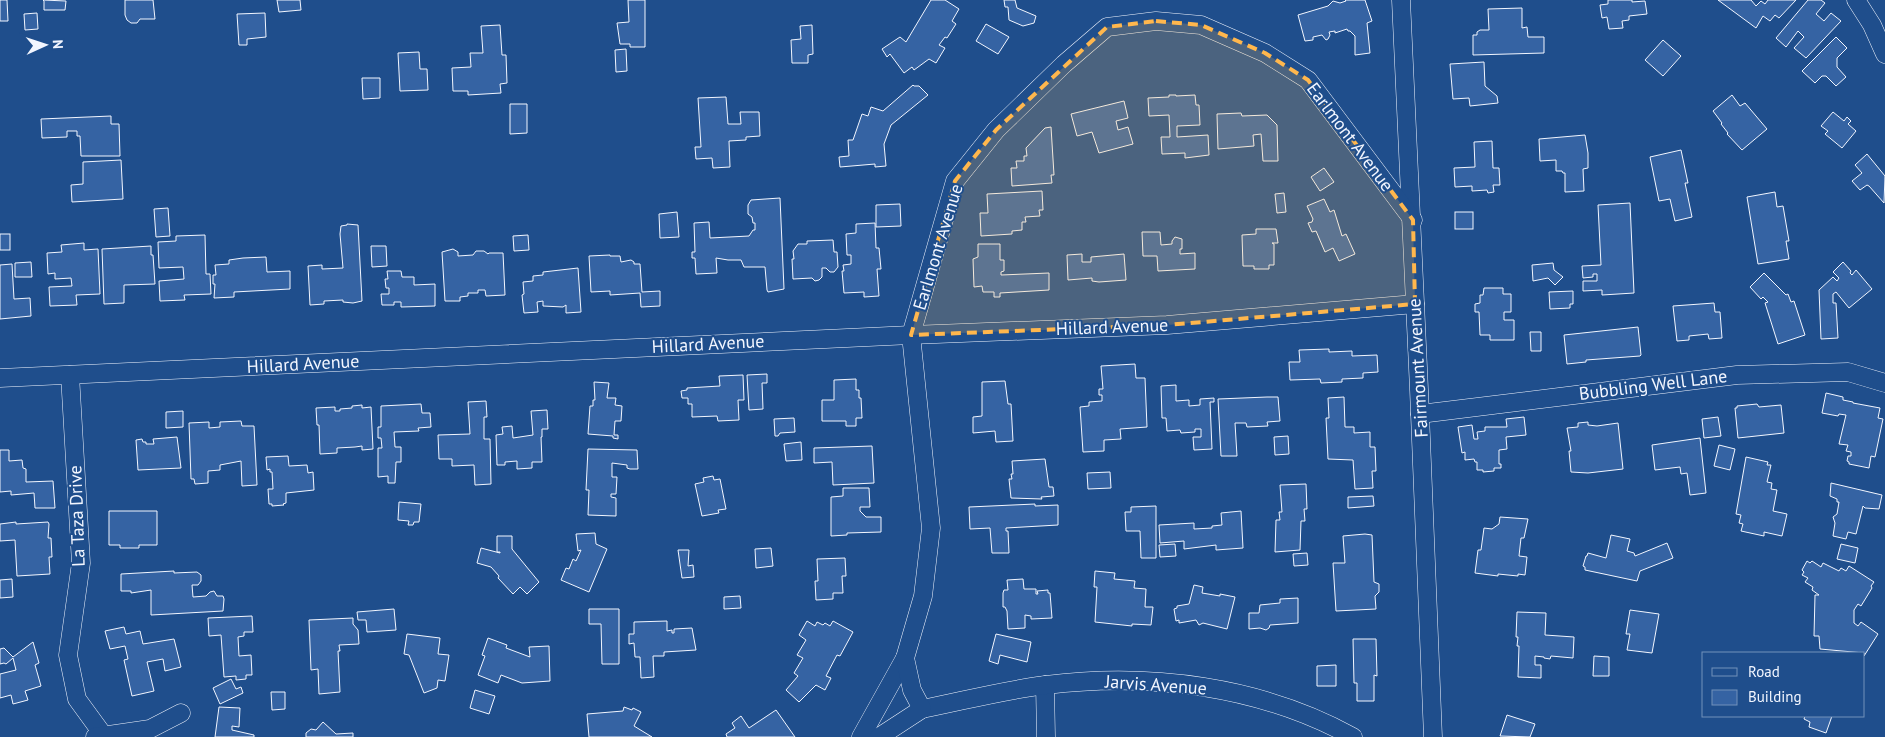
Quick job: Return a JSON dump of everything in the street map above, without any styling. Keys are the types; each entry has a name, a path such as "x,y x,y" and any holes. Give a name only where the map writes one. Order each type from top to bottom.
{"street":[{"name":"Fairmount Avenue","path":"1401,0 1413,220 1433,737"},
{"path":"1856,0 1872,25 1885,54"},
{"name":"Earlmont Avenue","path":"922,709 912,690 905,658 923,596 931,528 911,335 956,181 996,130 1064,64 1107,28 1156,21 1201,24 1265,53 1308,80 1413,220"},
{"name":"Hillard Avenue","path":"0,378 911,335 1167,325 1415,304"},
{"name":"Bubbling Well Lane","path":"1420,414 1736,375 1848,372 1885,382"},
{"name":"La Taza Drive","path":"70,375 81,564 68,655 77,698 100,736"},
{"path":"861,737 905,658"},
{"name":"Jarvis Avenue","path":"922,709 1045,685 1114,680 1144,681 1227,691 1300,712 1353,737"},
{"path":"1045,685 1046,737"},
{"path":"879,737 922,709"},
{"path":"100,736 150,729 181,713"}],"highlighted area":[{"path":"1156,21 1201,25 1265,53 1308,80 1413,220 1415,304 1167,325 911,335 955,181 996,130 1107,27"}],"building":[{"path":"0,0 7,0 8,21 0,21"},
{"path":"43,0 66,1 65,10 44,10"},
{"path":"125,0 153,0 155,19 140,19 137,23 131,23 125,15"},
{"path":"277,0 300,0 301,10 279,12"},
{"path":"628,0 645,0 645,47 630,47 630,44 620,44 617,23 629,22"},
{"path":"931,0 945,0 959,9 952,21 956,24 947,38 945,37 939,45 945,48 936,63 929,59 914,70 912,67 904,73 890,54 887,57 882,49 900,37 906,42"},
{"path":"1004,0 1015,0 1017,8 1036,16 1034,23 1023,26 1009,20 1008,7 1005,7"},
{"path":"1345,0 1365,0 1372,21 1367,23 1370,53 1355,55 1355,36 1347,29 1335,33 1335,31 1329,32 1330,35 1326,40 1322,35 1313,37 1313,40 1305,41 1298,15 1328,6 1333,1 1340,3"},
{"path":"1608,0 1645,1 1647,14 1629,16 1629,20 1622,21 1623,28 1609,29 1607,17 1602,18 1600,5 1608,4"},
{"path":"1718,0 1751,0 1756,6 1761,1 1765,4 1768,0 1796,0 1779,18 1775,15 1770,21 1763,16 1756,28"},
{"path":"1808,0 1821,0 1825,3 1816,14 1824,21 1831,13 1841,21 1806,58 1794,48 1804,37 1798,31 1786,47 1776,38"},
{"path":"1522,8 1522,28 1527,27 1528,37 1544,37 1544,53 1473,55 1473,35 1477,35 1477,32 1480,30 1489,30 1488,9"},
{"path":"37,13 38,29 25,30 24,14"},
{"path":"265,13 266,37 247,39 247,45 239,45 237,14"},
{"path":"986,24 1009,37 998,54 976,41"},
{"path":"500,25 502,55 506,55 507,83 500,84 501,93 468,95 468,91 453,91 452,68 471,67 470,53 483,53 481,26"},
{"path":"812,25 813,54 808,55 808,63 792,63 791,40 801,39 800,26"},
{"path":"1836,37 1847,48 1837,58 1837,67 1846,77 1836,86 1826,76 1822,76 1815,83 1802,71"},
{"path":"1663,40 1681,56 1663,76 1645,60"},
{"path":"626,49 627,71 616,72 615,50"},
{"path":"419,52 420,69 427,69 428,90 400,91 398,53"},
{"path":"1484,62 1485,86 1497,96 1498,103 1470,106 1469,98 1453,99 1450,64"},
{"path":"362,78 380,78 380,98 363,99"},
{"path":"913,85 919,86 928,95 891,125 884,144 886,166 875,167 875,164 840,167 839,157 849,156 848,140 853,140 862,114 868,116 871,107 883,111"},
{"path":"1169,95 1195,95 1196,105 1199,105 1200,125 1177,126 1177,137 1208,135 1209,155 1185,158 1185,153 1162,154 1161,137 1170,137 1169,115 1149,116 1148,98 1169,97"},
{"path":"1732,95 1740,106 1745,103 1767,129 1742,150 1727,134 1713,111"},
{"path":"726,97 728,124 741,124 740,112 759,112 760,136 746,137 746,140 729,141 730,167 713,168 712,158 696,159 695,147 701,147 698,98"},
{"path":"1124,101 1128,118 1116,121 1118,130 1128,127 1133,144 1099,153 1092,132 1077,136 1071,114"},
{"path":"510,104 527,104 527,133 510,134"},
{"path":"1833,112 1844,121 1847,117 1851,121 1848,124 1856,131 1842,148 1825,134 1828,131 1821,126"},
{"path":"1241,113 1242,116 1267,115 1277,125 1278,161 1263,161 1261,134 1253,135 1254,146 1218,149 1217,114"},
{"path":"111,116 111,124 119,124 120,156 81,156 80,136 77,136 77,131 67,131 67,137 42,138 41,119"},
{"path":"1051,127 1054,175 1051,175 1052,183 1012,186 1011,168 1017,168 1016,161 1024,161 1024,156 1027,156 1026,148 1045,128"},
{"path":"1585,135 1588,168 1583,169 1584,191 1565,192 1565,173 1556,171 1556,160 1540,161 1539,139"},
{"path":"1492,141 1493,168 1499,168 1500,185 1493,185 1494,192 1488,193 1487,190 1472,191 1472,186 1455,187 1454,168 1475,167 1474,142"},
{"path":"1681,150 1688,183 1685,183 1692,217 1675,221 1670,199 1659,201 1650,157"},
{"path":"1867,154 1885,176 1884,203 1869,186 1867,185 1860,190 1852,181 1862,173 1855,165"},
{"path":"121,160 123,199 72,202 71,185 83,184 83,162"},
{"path":"1324,168 1334,182 1320,191 1311,177"},
{"path":"1042,191 1043,210 1039,210 1040,216 1025,217 1026,222 1022,222 1022,230 1012,231 1012,234 981,236 980,213 988,213 987,194"},
{"path":"1775,192 1777,207 1783,206 1789,241 1786,241 1789,259 1758,264 1747,197"},
{"path":"1284,193 1286,212 1277,213 1275,194"},
{"path":"780,198 784,289 768,292 765,267 744,267 741,260 716,258 717,273 696,274 695,258 692,258 692,252 695,252 694,223 709,222 710,238 749,236 755,230 755,223 753,223 752,217 748,214 748,205 751,200"},
{"path":"1324,199 1330,212 1334,210 1342,236 1346,234 1355,254 1339,261 1333,248 1325,252 1316,231 1312,232 1308,223 1312,222 1313,219 1307,206"},
{"path":"1630,203 1634,293 1602,295 1602,290 1583,291 1583,281 1597,281 1597,274 1593,274 1593,277 1583,278 1582,266 1601,265 1598,205"},
{"path":"900,204 901,226 876,227 876,205"},
{"path":"168,208 170,236 156,237 154,209"},
{"path":"677,212 679,237 660,238 659,214"},
{"path":"1455,212 1473,212 1473,229 1455,229"},
{"path":"875,223 876,248 879,248 881,269 877,269 879,296 864,297 864,292 844,293 843,265 851,264 851,255 847,255 846,234 856,233 856,224"},
{"path":"347,224 358,225 362,301 353,303 343,302 343,300 324,301 324,304 310,305 308,266 322,265 322,269 343,268 340,234 341,226"},
{"path":"1256,229 1276,229 1278,243 1272,243 1274,244 1274,265 1269,265 1269,269 1254,269 1254,266 1243,266 1242,235 1256,234"},
{"path":"1142,232 1160,232 1161,245 1172,244 1175,237 1182,239 1180,254 1195,253 1195,269 1158,271 1157,256 1143,256"},
{"path":"0,234 10,234 10,250 0,250"},
{"path":"205,235 206,274 210,274 211,294 184,295 185,300 160,301 159,281 184,279 183,267 159,268 158,242 176,241 176,236"},
{"path":"528,235 529,250 514,251 513,236"},
{"path":"833,240 834,252 837,252 838,267 834,272 822,268 822,277 819,280 815,281 812,278 793,279 793,251 798,244 807,244 807,241"},
{"path":"84,243 84,250 98,249 100,294 76,295 77,305 50,306 49,287 72,286 71,278 55,279 55,273 48,274 47,253 62,252 61,245"},
{"path":"978,244 1000,244 1000,260 1004,260 1004,271 1001,272 1001,275 1049,273 1049,290 1000,293 1000,297 994,297 994,292 983,292 982,286 974,287 973,259 978,257"},
{"path":"151,246 155,284 124,285 124,303 104,304 102,249"},
{"path":"371,246 386,246 387,266 372,267"},
{"path":"453,249 458,252 458,256 473,255 476,251 484,251 488,254 503,253 505,295 486,296 485,290 478,290 478,293 468,293 468,296 460,297 460,301 445,301 442,252"},
{"path":"1082,254 1082,262 1091,262 1091,257 1124,254 1126,280 1099,282 1092,281 1092,278 1068,280 1067,255"},
{"path":"589,256 620,256 621,262 631,260 634,264 640,264 642,292 660,291 660,306 641,307 640,293 610,295 610,291 591,292"},
{"path":"266,257 267,272 290,271 290,289 234,292 234,297 214,298 215,284 213,284 213,275 216,275 215,265 229,264 229,260"},
{"path":"31,262 32,277 15,277 15,263"},
{"path":"1843,262 1852,275 1856,270 1872,289 1849,308 1836,292 1833,294 1833,303 1836,303 1838,338 1821,339 1819,290 1833,277 1837,281 1839,278 1833,272"},
{"path":"1553,263 1554,270 1563,277 1555,285 1548,278 1533,281 1532,265"},
{"path":"12,264 14,299 30,298 31,316 0,319 0,265"},
{"path":"578,268 581,312 566,313 566,305 563,307 543,306 543,301 537,302 538,312 524,313 523,282 533,281 533,276 543,275 543,272"},
{"path":"387,271 401,271 402,277 414,277 414,285 435,284 435,306 401,307 401,302 394,302 394,305 382,305 381,294 389,294 389,288 386,288 385,279 388,279"},
{"path":"1764,273 1786,295 1788,294 1791,302 1794,301 1805,335 1778,344 1765,303 1768,302 1763,297 1761,299 1750,287"},
{"path":"1484,288 1503,288 1503,294 1511,294 1511,312 1504,312 1504,320 1514,320 1514,340 1490,340 1490,335 1480,335 1479,312 1475,312 1475,304 1480,303 1480,295 1483,295"},
{"path":"1573,291 1573,304 1570,304 1570,308 1550,309 1549,292"},
{"path":"1714,303 1715,312 1720,312 1722,338 1709,339 1708,334 1689,336 1689,340 1677,341 1673,306"},
{"path":"1638,327 1640,356 1586,360 1586,362 1567,364 1564,335"},
{"path":"1530,332 1541,332 1541,351 1531,351"},
{"path":"1329,349 1329,352 1352,351 1352,356 1377,355 1378,372 1363,373 1363,378 1342,379 1342,382 1321,383 1320,379 1290,380 1289,362 1300,362 1299,350"},
{"path":"1135,364 1136,378 1145,378 1147,427 1120,429 1121,439 1104,440 1104,451 1083,452 1080,407 1089,406 1089,402 1102,401 1102,395 1099,395 1099,389 1103,389 1101,366"},
{"path":"767,374 767,383 762,383 763,409 749,410 747,375"},
{"path":"743,375 744,400 738,400 739,420 718,421 717,416 692,417 692,404 688,404 688,398 682,398 681,391 687,390 687,388 720,386 719,376"},
{"path":"856,379 856,390 859,390 859,398 861,398 862,418 856,418 856,426 846,426 846,421 822,421 822,400 834,400 834,380"},
{"path":"1005,381 1008,404 1011,404 1013,441 996,442 995,431 973,433 973,417 982,416 982,382"},
{"path":"594,382 609,383 607,398 616,398 615,405 622,406 621,421 615,421 614,435 618,435 618,439 613,438 613,436 588,434 590,406 593,406 593,400 595,400"},
{"path":"1176,385 1176,401 1189,400 1189,406 1200,405 1200,399 1214,398 1214,402 1210,402 1212,449 1194,450 1193,437 1201,437 1201,429 1195,429 1195,432 1181,433 1180,430 1167,431 1166,418 1162,418 1161,386"},
{"path":"1826,393 1843,397 1843,400 1853,403 1880,408 1878,418 1883,419 1875,457 1871,456 1869,468 1849,464 1847,461 1848,456 1851,456 1851,452 1846,451 1848,445 1839,444 1846,415 1839,414 1838,416 1822,413"},
{"path":"1278,397 1280,421 1267,422 1268,426 1247,427 1246,423 1235,423 1237,456 1221,456 1218,399"},
{"path":"1344,397 1345,427 1354,427 1354,433 1370,432 1370,447 1375,447 1376,471 1372,471 1373,488 1355,489 1353,460 1328,459 1326,418 1329,418 1328,398"},
{"path":"486,401 487,417 484,417 484,439 490,439 491,484 475,485 474,465 452,466 452,459 439,459 438,435 470,434 468,402"},
{"path":"421,404 422,413 430,413 431,427 418,428 419,431 394,432 395,447 401,447 401,462 396,462 395,483 388,483 388,476 378,477 378,448 382,448 381,438 378,438 378,427 381,427 381,406"},
{"path":"1757,404 1759,407 1781,405 1784,433 1738,438 1735,408 1737,406"},
{"path":"362,405 362,408 371,407 373,449 362,450 362,446 337,448 337,453 320,454 319,425 317,425 316,408 335,407 335,411 340,411 340,409"},
{"path":"547,410 548,429 542,429 541,437 542,462 532,462 532,468 517,469 517,461 505,462 505,465 497,465 496,435 503,434 502,427 512,426 513,438 533,435 531,411"},
{"path":"183,411 183,427 166,428 166,412"},
{"path":"1524,417 1526,435 1506,437 1507,449 1499,450 1499,464 1501,464 1501,468 1494,468 1494,471 1483,472 1483,470 1477,470 1477,462 1474,459 1465,460 1465,452 1462,453 1458,427 1472,425 1474,439 1478,439 1477,432 1485,431 1485,427 1507,427 1506,419"},
{"path":"1718,417 1721,436 1704,438 1702,419"},
{"path":"794,418 795,432 780,433 778,436 775,436 774,419"},
{"path":"241,421 242,426 254,426 257,485 242,486 241,461 220,465 220,470 208,471 208,483 195,484 194,479 191,479 189,423 209,422 209,428 220,427 220,422"},
{"path":"1588,422 1588,425 1597,426 1618,423 1623,469 1588,473 1571,472 1569,451 1571,451 1567,428 1578,427 1578,423"},
{"path":"1288,436 1289,454 1275,455 1274,437"},
{"path":"177,437 181,468 138,470 136,440 142,439 146,444 154,444 153,439"},
{"path":"1700,438 1706,493 1690,495 1687,473 1681,474 1680,467 1655,470 1652,445"},
{"path":"801,442 802,460 786,461 784,444"},
{"path":"1719,445 1735,449 1730,470 1714,466"},
{"path":"872,446 874,483 833,485 832,462 814,463 814,448"},
{"path":"588,449 637,450 638,469 630,469 627,468 627,465 612,463 612,477 617,477 616,494 611,494 611,497 616,498 616,516 588,515 589,490 586,490"},
{"path":"0,450 9,450 9,461 22,460 23,468 26,469 26,482 53,481 55,508 35,508 34,493 11,495 11,491 0,492"},
{"path":"288,456 289,466 307,465 308,473 313,472 314,490 286,493 286,503 284,505 272,506 272,504 269,504 268,489 273,489 272,472 270,472 270,469 267,470 266,457"},
{"path":"1746,457 1768,462 1767,465 1771,465 1767,482 1772,483 1771,489 1777,490 1773,511 1787,514 1782,536 1764,532 1764,536 1741,531 1743,524 1739,523 1741,515 1736,514"},
{"path":"1045,459 1049,487 1053,487 1054,496 1041,497 1042,499 1011,498 1009,479 1012,479 1011,474 1013,474 1012,461"},
{"path":"1110,472 1111,488 1088,489 1087,473"},
{"path":"713,476 714,480 720,479 726,509 718,510 719,513 702,516 695,484 704,482 703,478"},
{"path":"1831,483 1882,495 1879,509 1865,508 1863,506 1856,534 1848,532 1846,539 1833,536 1835,523 1833,517 1837,514 1839,502 1830,496"},
{"path":"1306,484 1307,509 1304,509 1305,521 1301,521 1300,550 1275,552 1276,520 1280,520 1279,512 1282,512 1280,485"},
{"path":"843,488 869,488 870,507 860,507 860,511 866,517 881,517 881,532 847,533 847,535 831,536 831,497 843,496"},
{"path":"1373,496 1374,506 1348,508 1348,497"},
{"path":"399,502 421,504 419,522 408,525 409,521 398,520"},
{"path":"1035,504 1035,506 1058,505 1058,525 1006,528 1006,531 1008,531 1009,553 992,553 990,528 970,529 969,507"},
{"path":"1156,506 1156,558 1141,558 1140,531 1126,531 1125,512 1131,512 1131,507"},
{"path":"109,511 157,511 157,545 139,545 139,548 120,548 120,545 109,545"},
{"path":"1241,511 1243,548 1216,550 1216,545 1184,549 1184,541 1160,543 1159,525 1194,523 1194,529 1212,528 1212,526 1222,525 1221,513"},
{"path":"1500,517 1528,519 1524,538 1521,538 1519,556 1527,557 1525,575 1498,574 1498,576 1475,573 1478,550 1481,550 1484,528 1492,529 1499,524"},
{"path":"16,522 16,524 48,522 48,538 51,538 52,557 49,557 50,574 17,576 15,540 0,541 0,524"},
{"path":"595,533 596,544 607,549 589,592 561,580 566,568 569,569 573,559 576,561 581,550 578,551 576,534"},
{"path":"1372,535 1374,582 1379,584 1379,592 1375,596 1376,609 1336,611 1333,563 1345,563 1343,536"},
{"path":"1611,535 1630,539 1627,551 1634,553 1635,556 1667,543 1673,558 1640,571 1637,581 1585,570 1583,566 1588,553 1606,558"},
{"path":"497,536 512,536 512,549 539,582 527,594 520,587 513,594 498,578 499,576 491,567 477,563 481,548 500,553 497,552"},
{"path":"1175,544 1176,556 1160,557 1159,545"},
{"path":"1841,544 1858,548 1855,563 1837,559"},
{"path":"771,548 773,566 756,568 755,549"},
{"path":"678,550 689,550 688,566 693,565 694,577 682,578"},
{"path":"1307,553 1308,565 1294,566 1293,554"},
{"path":"845,558 846,576 842,576 843,593 833,593 833,599 816,600 815,581 818,581 817,559"},
{"path":"1807,561 1810,563 1812,561 1821,567 1823,563 1839,571 1841,568 1846,571 1849,566 1874,582 1861,606 1858,604 1854,610 1854,623 1858,626 1861,622 1878,634 1865,654 1865,652 1820,649 1819,636 1814,636 1815,595 1819,595 1812,590 1813,587 1805,582 1808,578 1802,575 1804,572 1802,570"},
{"path":"174,571 174,573 197,572 201,575 201,581 198,585 192,585 193,597 206,596 214,591 217,596 223,596 223,611 151,615 151,590 131,593 131,591 121,591 121,574"},
{"path":"1095,571 1115,573 1114,579 1135,581 1134,588 1146,589 1145,607 1153,607 1151,625 1132,624 1132,626 1095,622 1097,587 1094,587"},
{"path":"12,579 13,597 0,598 0,580"},
{"path":"1023,579 1024,589 1036,589 1036,594 1038,594 1037,591 1048,590 1048,593 1050,593 1052,618 1031,619 1031,616 1025,615 1025,628 1008,629 1007,611 1003,607 1003,593 1004,590 1008,590 1007,580"},
{"path":"1194,585 1203,587 1202,593 1235,597 1227,629 1203,623 1199,625 1196,620 1179,623 1179,620 1176,621 1174,609 1177,606 1189,604"},
{"path":"740,596 741,608 724,609 724,597"},
{"path":"1298,598 1298,623 1270,625 1266,630 1260,628 1249,629 1249,613 1259,613 1260,605 1280,603 1280,599"},
{"path":"394,609 396,630 367,632 366,620 358,620 357,612"},
{"path":"589,609 619,609 619,664 602,664 601,624 589,624"},
{"path":"1630,610 1659,614 1652,653 1627,650 1630,634 1626,634"},
{"path":"1517,612 1546,613 1545,635 1574,637 1573,658 1551,656 1550,659 1535,656 1535,665 1541,665 1541,678 1518,677"},
{"path":"252,616 253,632 244,632 244,636 238,637 239,656 251,655 252,675 246,675 246,679 236,680 236,676 224,677 221,635 209,636 208,618"},
{"path":"353,618 353,624 358,630 359,644 339,645 340,692 319,694 318,669 311,670 309,620"},
{"path":"667,621 667,631 672,630 672,633 674,633 674,629 692,628 696,650 664,652 664,656 653,656 654,677 641,678 640,657 635,657 634,643 629,644 629,634 634,634 634,622"},
{"path":"807,621 815,626 817,622 830,626 833,621 853,632 840,656 837,655 826,676 831,678 825,690 816,685 799,702 786,690 798,676 794,673 803,658 797,655 806,640 799,635"},
{"path":"124,627 126,634 140,631 143,644 174,639 181,667 165,671 163,659 147,662 154,691 132,696 124,660 128,659 125,646 110,649 105,631"},
{"path":"407,634 440,638 438,654 449,655 445,681 438,680 437,688 424,693 409,655 404,654"},
{"path":"996,634 1031,642 1027,662 1000,655 998,664 989,661"},
{"path":"488,638 507,645 506,648 530,657 529,647 549,646 550,681 522,683 501,675 498,683 478,675 485,656 482,655"},
{"path":"1353,639 1376,639 1377,676 1374,675 1374,701 1357,701 1357,683 1354,683"},
{"path":"33,642 39,663 35,665 41,686 25,691 28,700 13,704 11,695 0,698 0,674 16,670 13,658 6,664 0,664 0,649 4,648 13,657"},
{"path":"1594,656 1609,657 1609,676 1593,676"},
{"path":"1336,665 1336,686 1317,686 1317,666"},
{"path":"231,679 236,689 241,687 243,693 220,704 213,688"},
{"path":"475,690 495,696 489,714 470,708"},
{"path":"271,692 285,692 285,709 272,710"},
{"path":"219,707 240,708 239,727 232,726 232,730 254,735 254,737 215,737"},
{"path":"624,707 632,710 633,708 641,712 634,726 652,737 589,737 587,714 623,711"},
{"path":"776,710 795,737 727,737 726,734 735,728 732,723 741,716 749,728"},
{"path":"1507,715 1535,724 1530,737 1500,736"},
{"path":"1805,717 1832,717 1826,733 1809,727 1810,722 1804,719"},
{"path":"323,722 336,734 353,733 353,737 306,737 306,733 311,729 316,730"}]}
